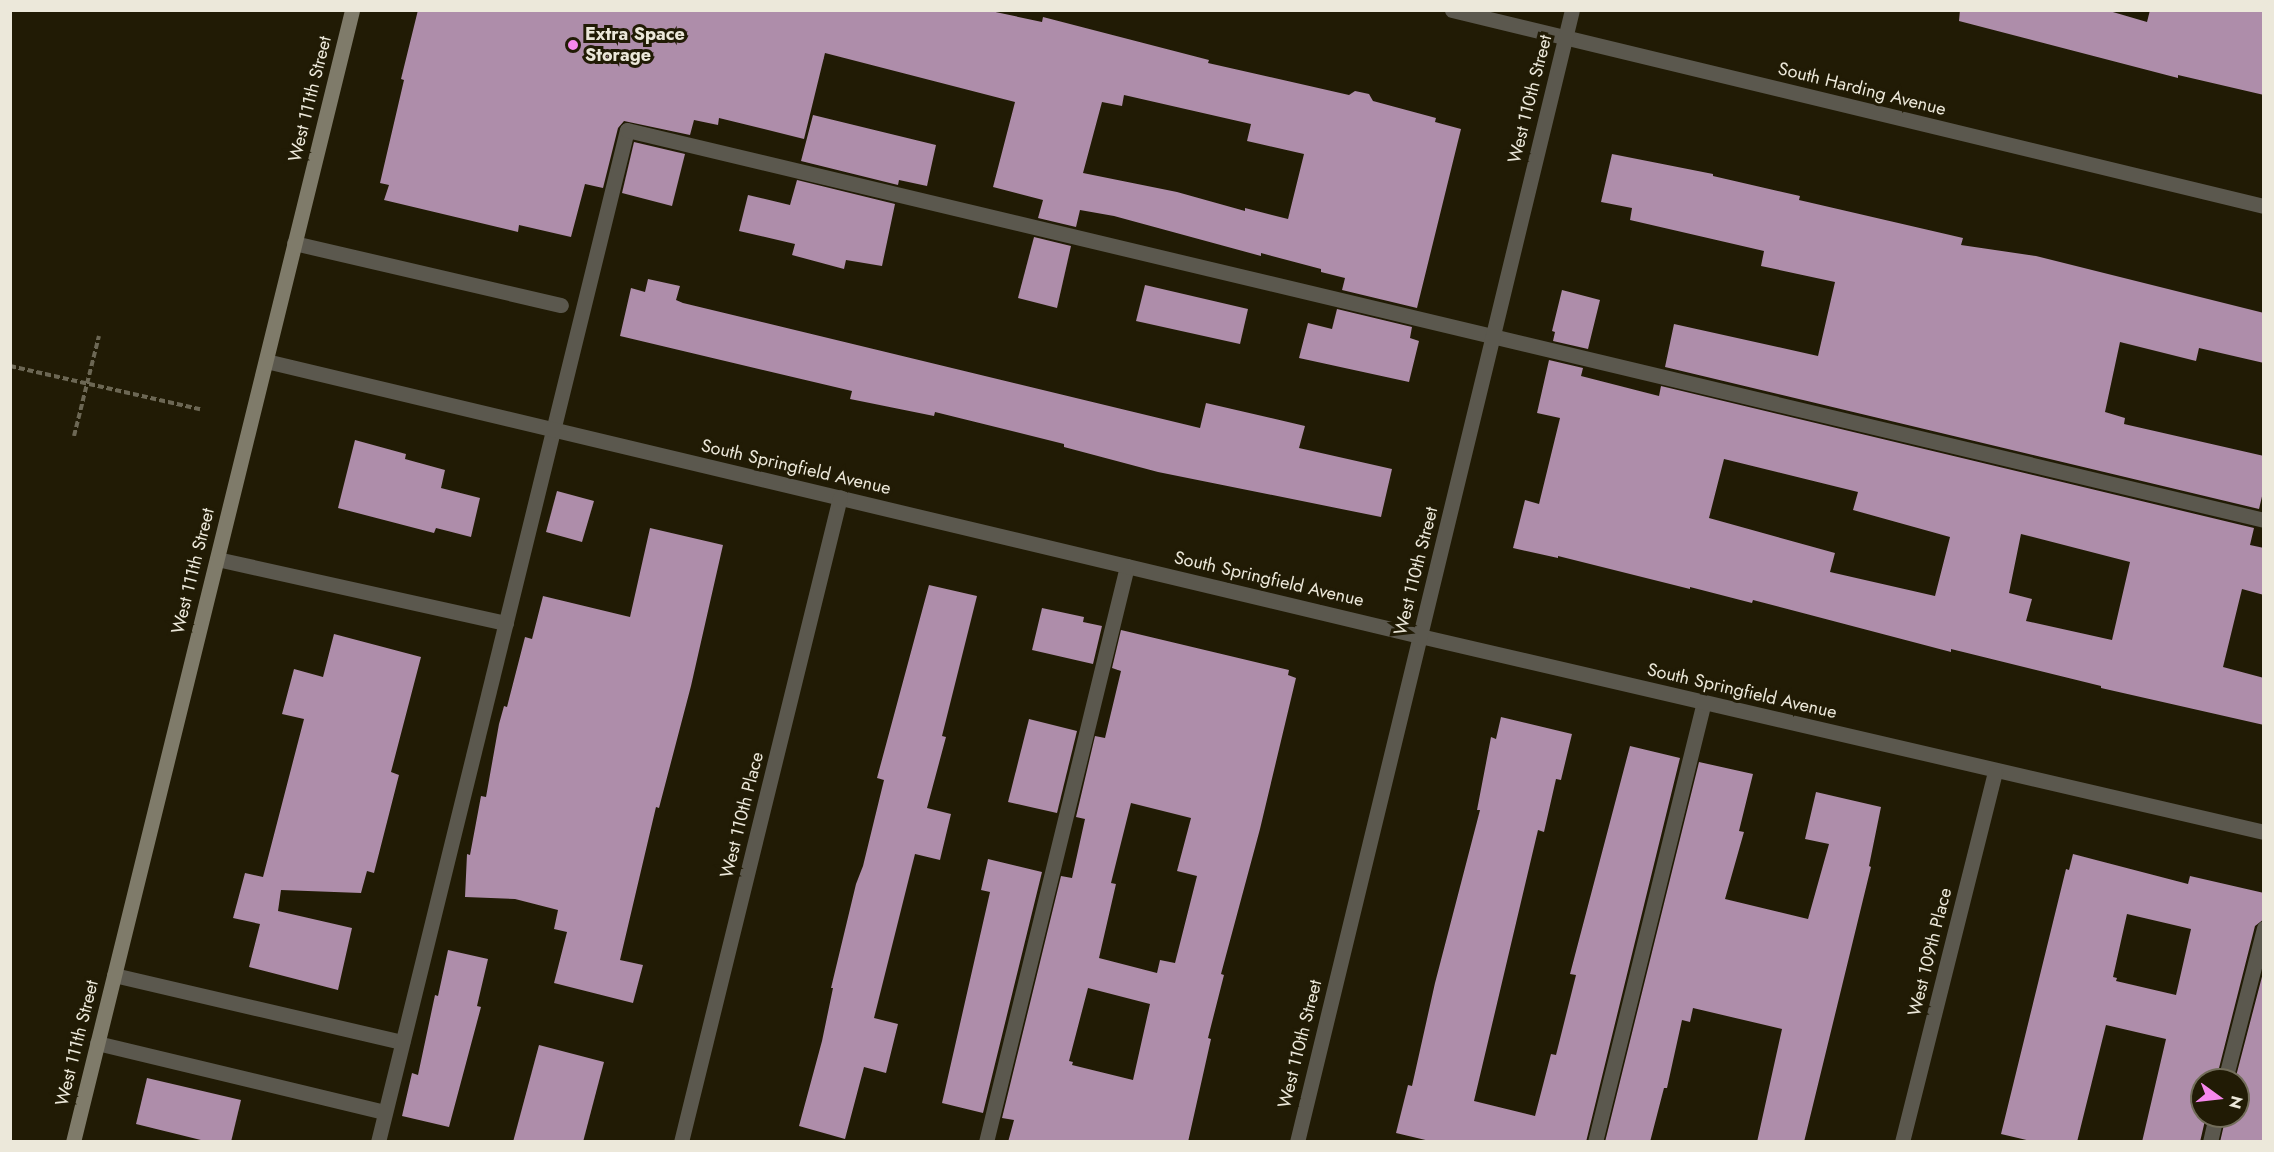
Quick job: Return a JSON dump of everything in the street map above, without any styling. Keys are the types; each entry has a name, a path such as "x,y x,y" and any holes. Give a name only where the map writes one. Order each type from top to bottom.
{"main road":[{"name":"West 111th Street","path":"73,1142 352,10"}],"street":[{"name":"South Harding Avenue","path":"1452,10 2264,206"},
{"name":"West 110th Street","path":"1297,1142 1572,10"},
{"path":"378,1142 627,130 2264,520"},
{"path":"294,243 561,305"},
{"name":"South Springfield Avenue","path":"266,361 1420,636 2264,832"},
{"name":"West 110th Place","path":"681,1142 840,497"},
{"path":"216,559 506,623"},
{"path":"986,1142 1127,566"},
{"path":"1595,1142 1704,702"},
{"name":"West 109th Place","path":"1902,1142 1995,771"},
{"path":"2228,1068 2264,928"},
{"path":"114,975 402,1042"},
{"path":"97,1043 385,1112"}],"path":[{"path":"74,436 99,336"},
{"path":"10,366 200,409"}],"building":[{"path":"418,10 986,10 1042,22 1043,17 1209,60 1208,63 1349,95 1355,91 1369,94 1373,101 1436,118 1435,122 1461,129 1417,308 1342,290 1345,278 1321,272 1321,269 1261,253 1261,256 1114,216 1080,210 1076,227 1038,218 1043,200 993,187 1015,102 825,53 804,139 719,118 718,125 694,120 690,135 624,121 618,128 603,188 585,184 571,237 519,225 518,232 384,200 389,185 380,183 404,80 401,79","holes":["1124,95 1251,124 1247,141 1304,154 1288,219 1245,208 1245,211 1177,192 1083,173 1102,102 1122,106"]},
{"path":"1960,10 2106,10 2147,22 2150,10 2264,10 2264,95 2178,75 2178,78 1959,21"},
{"path":"813,115 936,145 927,186 899,180 898,185 801,161"},
{"path":"634,142 685,154 672,206 622,193"},
{"path":"1612,154 1713,174 1713,176 1800,196 1799,200 1963,238 1961,245 2036,256 2264,313 2264,363 2199,348 2196,361 2120,342 2105,412 2125,418 2124,424 2264,456 2264,488 2259,509 1665,367 1674,324 1818,356 1835,282 1761,266 1764,251 1630,220 1632,208 1601,202"},
{"path":"797,180 895,204 882,266 846,260 844,269 792,255 795,244 739,231 748,195 790,205"},
{"path":"1034,237 1071,246 1057,308 1018,298"},
{"path":"648,279 680,286 676,300 683,303 1200,428 1206,403 1305,426 1299,448 1392,469 1381,517 1158,472 1064,447 1064,444 935,412 934,416 850,399 852,391 620,336 631,288 645,292"},
{"path":"1145,285 1248,309 1240,344 1136,321"},
{"path":"1562,290 1600,300 1588,349 1553,341 1555,332 1552,331"},
{"path":"1337,309 1412,327 1410,338 1419,341 1409,382 1299,358 1308,323 1332,329"},
{"path":"1549,360 1583,368 1581,376 1659,396 1661,386 2254,528 2250,545 2264,548 2264,595 2242,589 2223,667 2264,678 2264,725 2101,688 2101,686 1951,649 1951,652 1753,600 1752,603 1558,556 1558,558 1513,548 1525,500 1539,504 1560,418 1537,413","holes":["1724,459 1858,492 1853,510 1950,537 1935,596 1830,572 1835,553 1709,518","2021,534 2130,562 2112,640 2026,621 2032,599 2009,593"]},
{"path":"355,440 406,454 405,459 445,470 441,488 480,498 471,537 436,528 434,533 338,508"},
{"path":"557,491 594,501 582,542 546,532"},
{"path":"650,528 723,545 691,686 659,808 656,807 620,960 643,965 633,1003 554,983 567,932 554,929 558,910 515,899 465,897 467,854 470,855 481,796 486,797 499,724 504,706 507,707 525,637 532,639 543,596 630,617"},
{"path":"929,585 977,596 942,736 946,737 927,808 951,814 940,860 915,854 874,1018 898,1024 886,1073 864,1067 845,1139 799,1126 822,1041 833,988 831,988 856,884 863,866 884,780 877,778"},
{"path":"1042,608 1084,617 1083,622 1102,626 1093,664 1032,650"},
{"path":"1121,630 1289,670 1288,675 1296,678 1260,829 1221,974 1224,975 1208,1038 1211,1039 1188,1142 1008,1142 1014,1120 1002,1118 1061,876 1072,878 1085,819 1076,817 1095,736 1105,738 1121,671 1112,668","holes":["1131,803 1191,818 1177,871 1197,876 1175,963 1160,960 1157,973 1099,958 1116,884 1111,883","1088,988 1150,1004 1133,1080 1072,1065 1073,1062 1069,1061"]},
{"path":"334,634 421,657 391,772 399,775 374,873 367,871 361,893 281,890 278,911 352,928 338,990 249,967 260,924 233,918 245,873 263,877 304,719 282,714 294,669 323,677"},
{"path":"1501,717 1572,734 1561,780 1556,779 1544,832 1538,830 1474,1101 1535,1116 1551,1054 1556,1055 1576,975 1570,974 1630,746 1680,758 1586,1142 1434,1142 1396,1133 1408,1085 1412,1086 1435,983 1480,810 1477,810 1491,737 1496,739"},
{"path":"1029,719 1077,731 1057,813 1008,802"},
{"path":"1699,762 1753,774 1739,831 1744,832 1725,899 1808,919 1829,844 1805,839 1816,792 1881,807 1869,866 1871,867 1804,1142 1757,1142 1782,1029 1693,1008 1690,1022 1682,1020 1667,1088 1664,1088 1650,1142 1605,1142"},
{"path":"2073,854 2188,884 2190,876 2264,893 2264,919 2255,926 2219,1068 2190,1068 2190,1128 2203,1128 2200,1142 2142,1142 2166,1039 2106,1025 2077,1142 2035,1142 2001,1134 2066,869 2069,870","holes":["2127,914 2191,929 2176,995 2116,981 2117,978 2113,977"]},
{"path":"988,859 1042,872 983,1113 942,1103 990,892 981,890"},
{"path":"448,950 488,959 477,1006 481,1007 449,1127 402,1116 412,1073 418,1075 435,995 438,996"},
{"path":"2264,969 2264,1142 2220,1142 2223,1128 2250,1128 2250,1068 2238,1068"},
{"path":"539,1045 604,1062 583,1142 513,1142"},
{"path":"147,1078 241,1100 231,1142 209,1142 136,1124"}],"place":[{"name":"Extra Space Storage","path":"573,45"}]}
